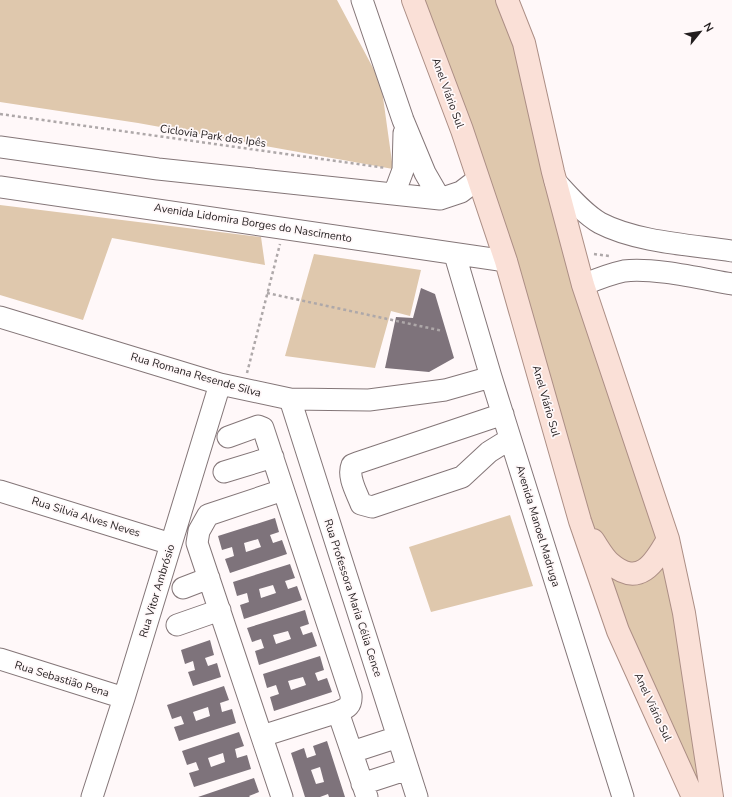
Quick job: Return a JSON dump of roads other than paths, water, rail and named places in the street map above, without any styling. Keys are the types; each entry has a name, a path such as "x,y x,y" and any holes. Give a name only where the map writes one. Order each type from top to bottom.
{"main road":[{"name":"Anel Viário Sul","path":"413,0 506,261 580,521 618,631 693,797"},
{"path":"506,0 524,43 555,181 584,285 668,539 684,613 712,797"},
{"path":"580,521 609,562 626,574 642,572 656,560 668,539"}],"street":[{"path":"362,0 404,120 425,173 440,199"},
{"path":"394,194 403,170 404,120"},
{"path":"0,147 158,169 440,199 461,192 478,179"},
{"path":"555,181 575,202 600,223 643,239 732,251"},
{"name":"Avenida Lidomira Borges do Nascimento","path":"0,187 284,228 455,255 506,261"},
{"name":"Avenida Manoel Madruga","path":"455,255 510,439 623,797"},
{"path":"584,285 605,275 626,271 641,271 732,284"},
{"name":"Rua Romana Resende Silva","path":"0,317 220,384 290,400 369,400 445,390 491,377"},
{"name":"Rua Vitor Ambrósio","path":"92,797 124,698 220,384"},
{"name":"Rua Professora Maria Célia Cence","path":"290,400 417,797"},
{"path":"503,414 352,465 350,476 361,504 372,507 462,477 489,452 510,439"},
{"path":"228,437 261,426 351,695 352,703 348,707 338,712 262,736"},
{"path":"224,472 272,458"},
{"path":"282,797 197,543 199,531 208,514 283,490"},
{"name":"Rua Silvia Alves Neves","path":"0,491 171,544"},
{"path":"183,588 209,578"},
{"path":"177,625 220,610"},
{"name":"Rua Sebastião Pena","path":"0,659 124,698"},
{"path":"338,712 364,791 408,769"},
{"path":"352,752 398,738"}]}
